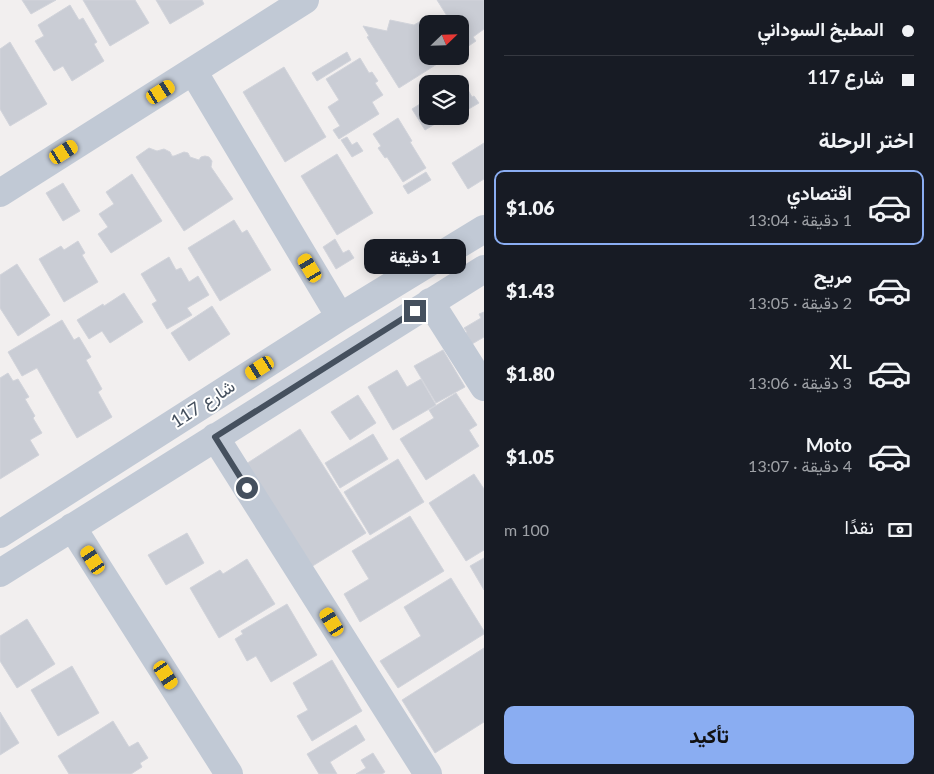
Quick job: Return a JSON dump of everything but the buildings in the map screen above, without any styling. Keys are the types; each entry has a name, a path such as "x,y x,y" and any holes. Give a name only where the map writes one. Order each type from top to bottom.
{"street":[{"path":"0,193 305,0"},
{"path":"193,71 340,317"},
{"name":"شارع 117","path":"0,534 340,317 484,229"},
{"name":"شارع 117","path":"0,572 484,268"},
{"path":"430,302 484,387"},
{"path":"215,437 428,774"},
{"path":"118,459 135,488"},
{"path":"72,527 229,774"}],"route":[{"path":"247,488 215,437 415,311"}]}
